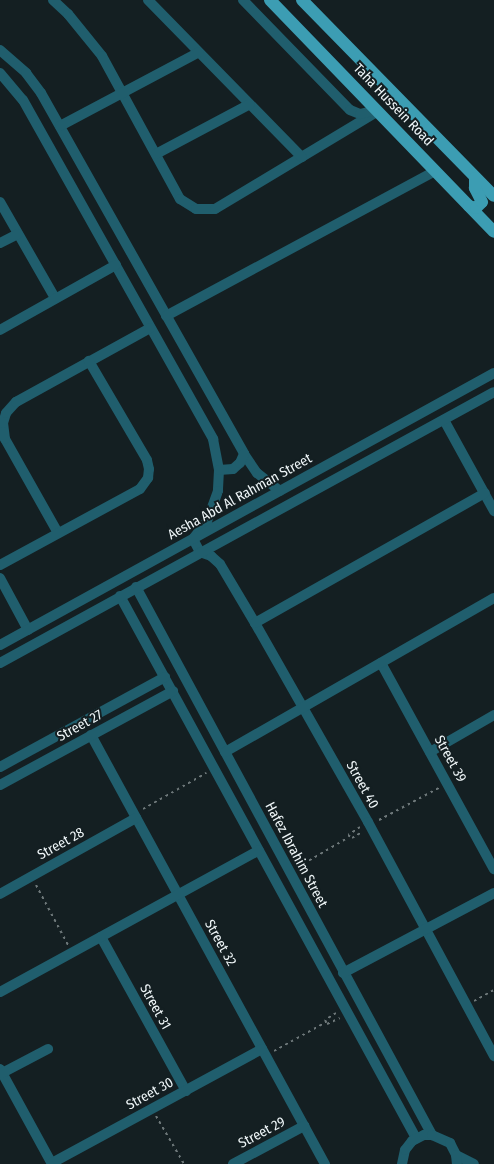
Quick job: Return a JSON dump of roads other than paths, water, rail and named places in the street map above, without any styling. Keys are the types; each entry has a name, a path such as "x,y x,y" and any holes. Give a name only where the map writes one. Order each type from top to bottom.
{"main road":[{"name":"Taha Hussein Road","path":"270,0 494,232"},
{"name":"Taha Hussein Road","path":"302,0 494,196"},
{"path":"358,90 357,76 364,71 371,71"},
{"path":"469,206 476,208 482,202 476,188 475,178"}],"street":[{"path":"53,0 92,42 123,93 180,199 190,207 202,211 215,209 377,109"},
{"path":"148,0 302,157"},
{"path":"243,0 350,110 364,114 377,109"},
{"path":"0,50 17,64 34,83 244,454 264,480 280,491"},
{"path":"60,126 199,52"},
{"path":"0,73 23,100 213,439 219,470 218,491 211,511 193,539"},
{"path":"156,154 250,104"},
{"path":"166,316 435,171"},
{"path":"0,202 55,298"},
{"path":"88,215 104,206"},
{"path":"0,243 18,234"},
{"path":"0,330 116,265"},
{"path":"58,533 5,439 3,423 8,409 16,402 150,328"},
{"path":"162,349 180,341"},
{"path":"0,565 140,489 146,482 149,474 147,460 89,362"},
{"name":"Aesha Abd Al Rahman Street","path":"0,645 494,373"},
{"name":"Aesha Abd Al Rahman Street","path":"0,663 494,392"},
{"path":"444,420 494,511"},
{"path":"219,470 233,469 240,463 244,454"},
{"path":"313,472 322,486"},
{"path":"255,623 484,494"},
{"name":"Street 40","path":"193,539 200,552 212,556 220,564 255,623 369,825 494,1056"},
{"path":"0,578 28,630"},
{"name":"Hafez Ibrahim Street","path":"136,587 432,1135"},
{"path":"120,596 416,1138"},
{"path":"225,752 494,598"},
{"name":"Street 39","path":"381,663 494,868"},
{"name":"Street 27","path":"0,767 165,677"},
{"name":"Street 27","path":"0,785 173,691"},
{"path":"430,752 494,715"},
{"name":"Street 32","path":"91,735 325,1164"},
{"name":"Street 28","path":"0,894 135,816"},
{"path":"0,992 260,850"},
{"path":"343,973 494,893"},
{"name":"Street 31","path":"101,937 186,1090"},
{"path":"48,1049 1,1071 52,1164"},
{"name":"Street 30","path":"52,1164 186,1090 264,1052"},
{"name":"Street 29","path":"233,1164 304,1126"},
{"path":"402,1164 405,1150 416,1138 432,1135 445,1139 456,1159 474,1164"}]}
